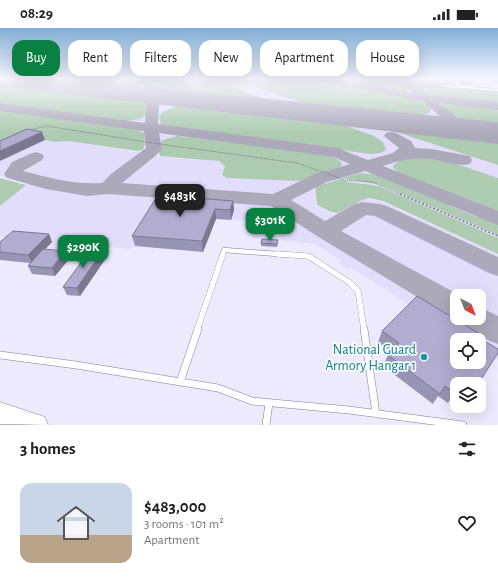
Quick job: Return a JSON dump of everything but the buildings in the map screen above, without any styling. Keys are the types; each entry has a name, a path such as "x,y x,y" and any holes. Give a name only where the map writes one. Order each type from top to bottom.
{"main road":[{"path":"0,413 37,425"}],"lane":[{"path":"180,382 224,250 308,256 349,282 358,291 376,414"},
{"path":"0,355 76,365 218,388 252,401 349,410 463,425"},
{"path":"266,425 269,403"}],"path":[{"path":"28,131 47,126 152,143 297,163 313,167 345,180 374,182 498,236"}],"shaded area":[{"path":"0,97 498,97 498,240 372,184 356,195 291,165 43,129 0,148"},
{"path":"45,140 55,142 68,141 159,156 215,160 225,165 221,176 299,181 314,190 316,206 334,214 362,198 381,201 498,254 498,359 486,352 486,333 465,333 413,307 350,267 347,269 338,263 341,260 315,244 253,238 256,222 231,220 233,210 135,246 131,249 92,245 83,256 72,255 69,259 46,257 52,242 0,236 0,206 27,183 0,176 0,161"}],"green space":[{"path":"0,97 110,97 141,100 147,104 148,114 140,119 126,121 0,106"},
{"path":"208,97 257,97 273,102 268,103"},
{"path":"284,97 405,97 418,99 428,104 431,109 429,113 423,115 402,117 323,109"},
{"path":"433,97 498,97 498,104"},
{"path":"444,103 498,107 498,127 468,122 449,112 441,105"},
{"path":"189,105 333,121 374,136 383,142 386,150 380,153 371,154 161,125 159,116 162,113 173,108"},
{"path":"0,110 138,130 144,133 145,145 143,150 137,151 68,141 55,142 30,137 0,151"},
{"path":"378,126 498,140 498,165"},
{"path":"177,136 312,152 334,157 341,162 342,165 334,171 299,181 227,178 222,175 225,166 219,161 160,156 158,146 163,140"},
{"path":"418,158 448,161 498,178 498,214 461,197 459,199 399,173 393,168 393,165 402,160"},
{"path":"360,173 379,175 452,205 450,206 498,224 498,235 381,185 342,178"},
{"path":"0,178 26,185 0,206"},
{"path":"341,179 348,182 379,186 498,238 498,254 383,201 369,198 362,200 338,213 331,212 317,205 315,190 317,186"}],"taxiway":[{"path":"148,97 153,99 151,128"},
{"path":"415,97 426,98"},
{"path":"153,103 166,98 178,99"},
{"path":"426,98 498,106"},
{"path":"426,98 458,125 481,131"},
{"path":"0,107 151,128"},
{"path":"108,188 117,178 154,149 151,128"},
{"path":"151,128 337,153 367,165"},
{"path":"391,136 406,144 407,149 399,156"},
{"path":"399,156 416,153 464,160"},
{"path":"367,165 399,156"},
{"path":"36,157 18,166 13,174 46,183 87,190 108,188"},
{"path":"276,200 321,178 367,165"},
{"path":"367,165 498,219"},
{"path":"108,188 276,200"},
{"path":"276,200 325,231"},
{"path":"325,231 362,208 380,210 498,267"},
{"path":"325,231 450,303"},
{"path":"486,324 498,331"}],"runway":[{"path":"162,97 498,133"}],"place":[{"name":"National Guard Armory Hangar 1","path":"424,357"}]}
